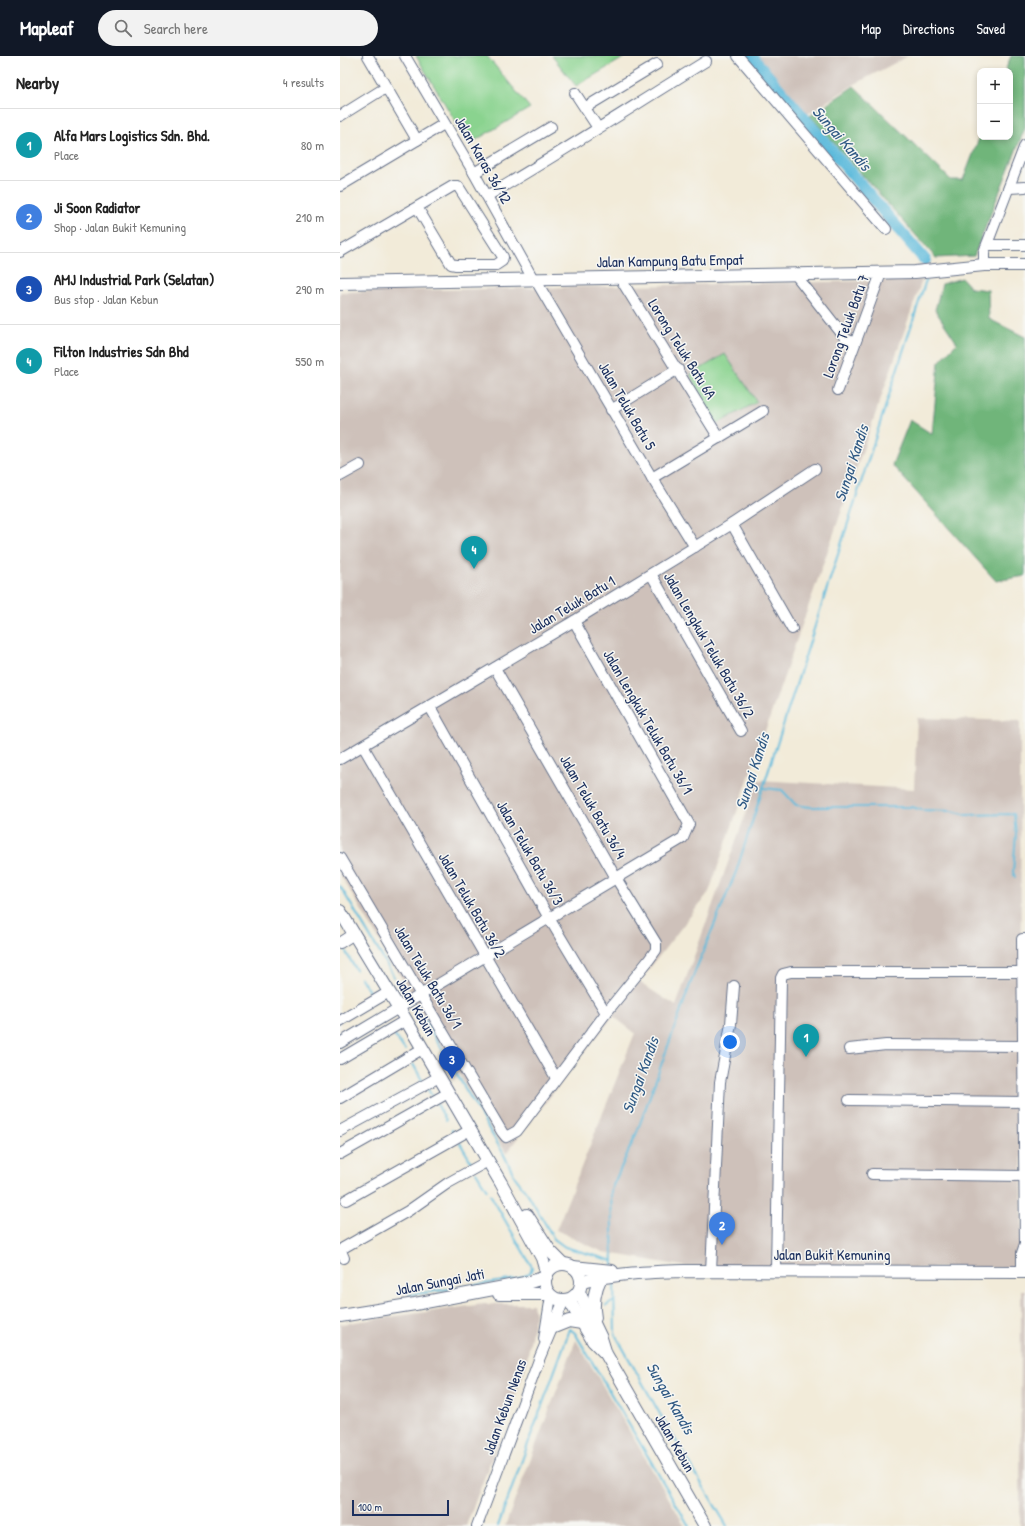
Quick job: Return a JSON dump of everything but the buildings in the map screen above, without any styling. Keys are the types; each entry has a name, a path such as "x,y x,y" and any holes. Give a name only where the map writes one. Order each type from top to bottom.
{"main road":[{"name":"Jalan Kampung Batu Empat","path":"340,283 881,273 915,272 984,265 1025,265"},
{"name":"Jalan Kampung Batu Empat","path":"1000,265 1025,271"},
{"name":"Jalan Kebun","path":"340,911 406,1020 501,1183 542,1258 546,1276"},
{"name":"Jalan Kebun","path":"501,1183 525,1213 550,1251 568,1265"},
{"path":"462,1295 550,1295 567,1300 580,1287 579,1273 568,1265 557,1265 546,1276 545,1286 550,1295"},
{"name":"Jalan Bukit Kemuning","path":"568,1265 639,1273"},
{"name":"Jalan Bukit Kemuning","path":"580,1287 601,1277 639,1273 711,1271 1023,1272"},
{"name":"Jalan Sungai Jati","path":"340,1316 530,1282 546,1276"},
{"path":"601,1277 595,1289 593,1302 594,1317 601,1338"},
{"name":"Jalan Kebun","path":"580,1287 606,1354 705,1526"},
{"name":"Jalan Kebun","path":"567,1300 593,1341 606,1354"},
{"path":"554,1327 569,1321 582,1324"}],"street":[{"path":"368,56 417,140"},
{"name":"Jalan Karas 36/12","path":"405,56 534,279"},
{"path":"738,56 886,229"},
{"path":"487,196 566,150 598,128 706,61"},
{"path":"586,107 657,64"},
{"path":"340,116 380,91 386,89"},
{"path":"575,93 586,107 598,128"},
{"path":"340,186 444,124"},
{"path":"474,173 551,127"},
{"path":"984,265 987,245 1025,145"},
{"path":"340,252 452,186 458,186 503,257 502,261 496,265 451,264 417,207"},
{"path":"1009,188 1025,187"},
{"path":"987,245 1025,245"},
{"name":"Lorong Teluk Batu 7","path":"838,390 881,273"},
{"path":"795,274 846,339 855,344"},
{"name":"Lorong Teluk Batu 6A","path":"620,278 662,347 678,369 719,438"},
{"name":"Jalan Teluk Batu 5","path":"534,279 611,410 695,547"},
{"path":"611,410 678,369"},
{"path":"652,478 763,411"},
{"path":"340,476 360,464"},
{"name":"Jalan Teluk Batu 1","path":"340,759 574,622 732,524 815,470"},
{"path":"732,524 792,629"},
{"name":"Jalan Lengkuk Teluk Batu 36/2","path":"651,574 741,731"},
{"name":"Jalan Lengkuk Teluk Batu 36/1","path":"574,622 689,824 683,838 616,878"},
{"name":"Jalan Teluk Batu 36/4","path":"495,668 616,878 656,943 656,950 606,1013"},
{"name":"Jalan Teluk Batu 36/3","path":"430,707 549,918 606,1013"},
{"name":"Jalan Teluk Batu 36/2","path":"362,746 556,1078"},
{"name":"Jalan Teluk Batu 36/1","path":"340,858 506,1138 517,1131 556,1078"},
{"path":"340,1043 616,878"},
{"path":"340,942 354,934"},
{"path":"1023,1272 1022,1253 1025,1244 1022,939 1025,939"},
{"path":"776,1271 781,978 784,974 791,972 1022,972"},
{"path":"711,1271 720,1082 731,1024 734,986"},
{"path":"340,1021 389,992"},
{"path":"556,1078 606,1013"},
{"path":"340,1059 406,1020"},
{"path":"849,1049 886,1045 1023,1046"},
{"path":"340,1098 422,1049"},
{"path":"340,1131 439,1077"},
{"path":"340,1154 448,1093"},
{"path":"849,1100 1024,1102"},
{"path":"346,1200 470,1130"},
{"path":"344,1258 341,1251 343,1248 408,1211 448,1183 488,1161"},
{"path":"872,1174 1024,1176"},
{"path":"540,1357 549,1313 550,1295"},
{"name":"Jalan Kebun Nenas","path":"477,1526 540,1357 567,1300"}],"shaded area":[{"path":"755,56 908,56 853,85 806,115"},
{"path":"922,280 709,892 639,982 676,1006 758,780 914,789 917,718 1020,721 1022,1243 1019,1268 688,1267 603,1252 556,1230 635,1033 613,1016 506,1153 340,874 340,292"},
{"path":"1021,1290 1025,1290 1025,1526 1020,1526"},
{"path":"484,1304 533,1304 535,1315 525,1370 466,1526 340,1526 340,1324"},
{"path":"576,1340 685,1526 505,1526"}],"green space":[{"path":"416,56 487,56 530,108 469,144"},
{"path":"552,56 627,56 576,86"},
{"path":"1011,56 1025,56 1025,128 974,256 936,258 810,116 854,86 951,180 963,180 978,140 1013,140 1013,68 1006,68"},
{"path":"962,278 971,288 988,290 989,319 1025,337 1025,576 996,581 892,465 910,420 932,434 939,362 957,343 935,310 942,284"},
{"path":"725,354 757,402 717,424 690,375"}],"waterway":[{"name":"Sungai Kandis","path":"751,56 925,260"},
{"name":"Sungai Kandis","path":"613,1267 611,1190 637,1132 694,974 736,872 926,280"},
{"path":"764,788 782,790 796,805 810,807 912,807 922,810 952,811 967,815 1014,814 1016,834 1013,872 1015,877"},
{"path":"340,886 394,977"},
{"path":"342,945 356,970"},
{"path":"361,978 371,995"},
{"path":"415,1011 426,1022 503,1153 515,1177 528,1194 554,1239 565,1247 613,1261"},
{"path":"394,1035 405,1050"},
{"path":"413,1064 423,1082"},
{"path":"427,1088 433,1098"},
{"path":"437,1104 446,1120"},
{"path":"452,1130 454,1134"},
{"path":"460,1143 473,1165"},
{"path":"476,1172 487,1190"},
{"path":"409,1295 517,1279 527,1275 530,1272 532,1267 490,1194"},
{"name":"Sungai Kandis","path":"614,1279 615,1334 660,1414 727,1526"},
{"path":"606,1306 614,1301"},
{"path":"498,1526 570,1329 575,1333 689,1526"}],"place":[{"name":"Filton Industries Sdn Bhd","path":"474,569"},
{"name":"Alfa Mars Logistics Sdn. Bhd.","path":"806,1057"},
{"name":"AMJ Industrial Park (Selatan)","path":"452,1079"},
{"name":"Ji Soon Radiator","path":"722,1245"}]}
